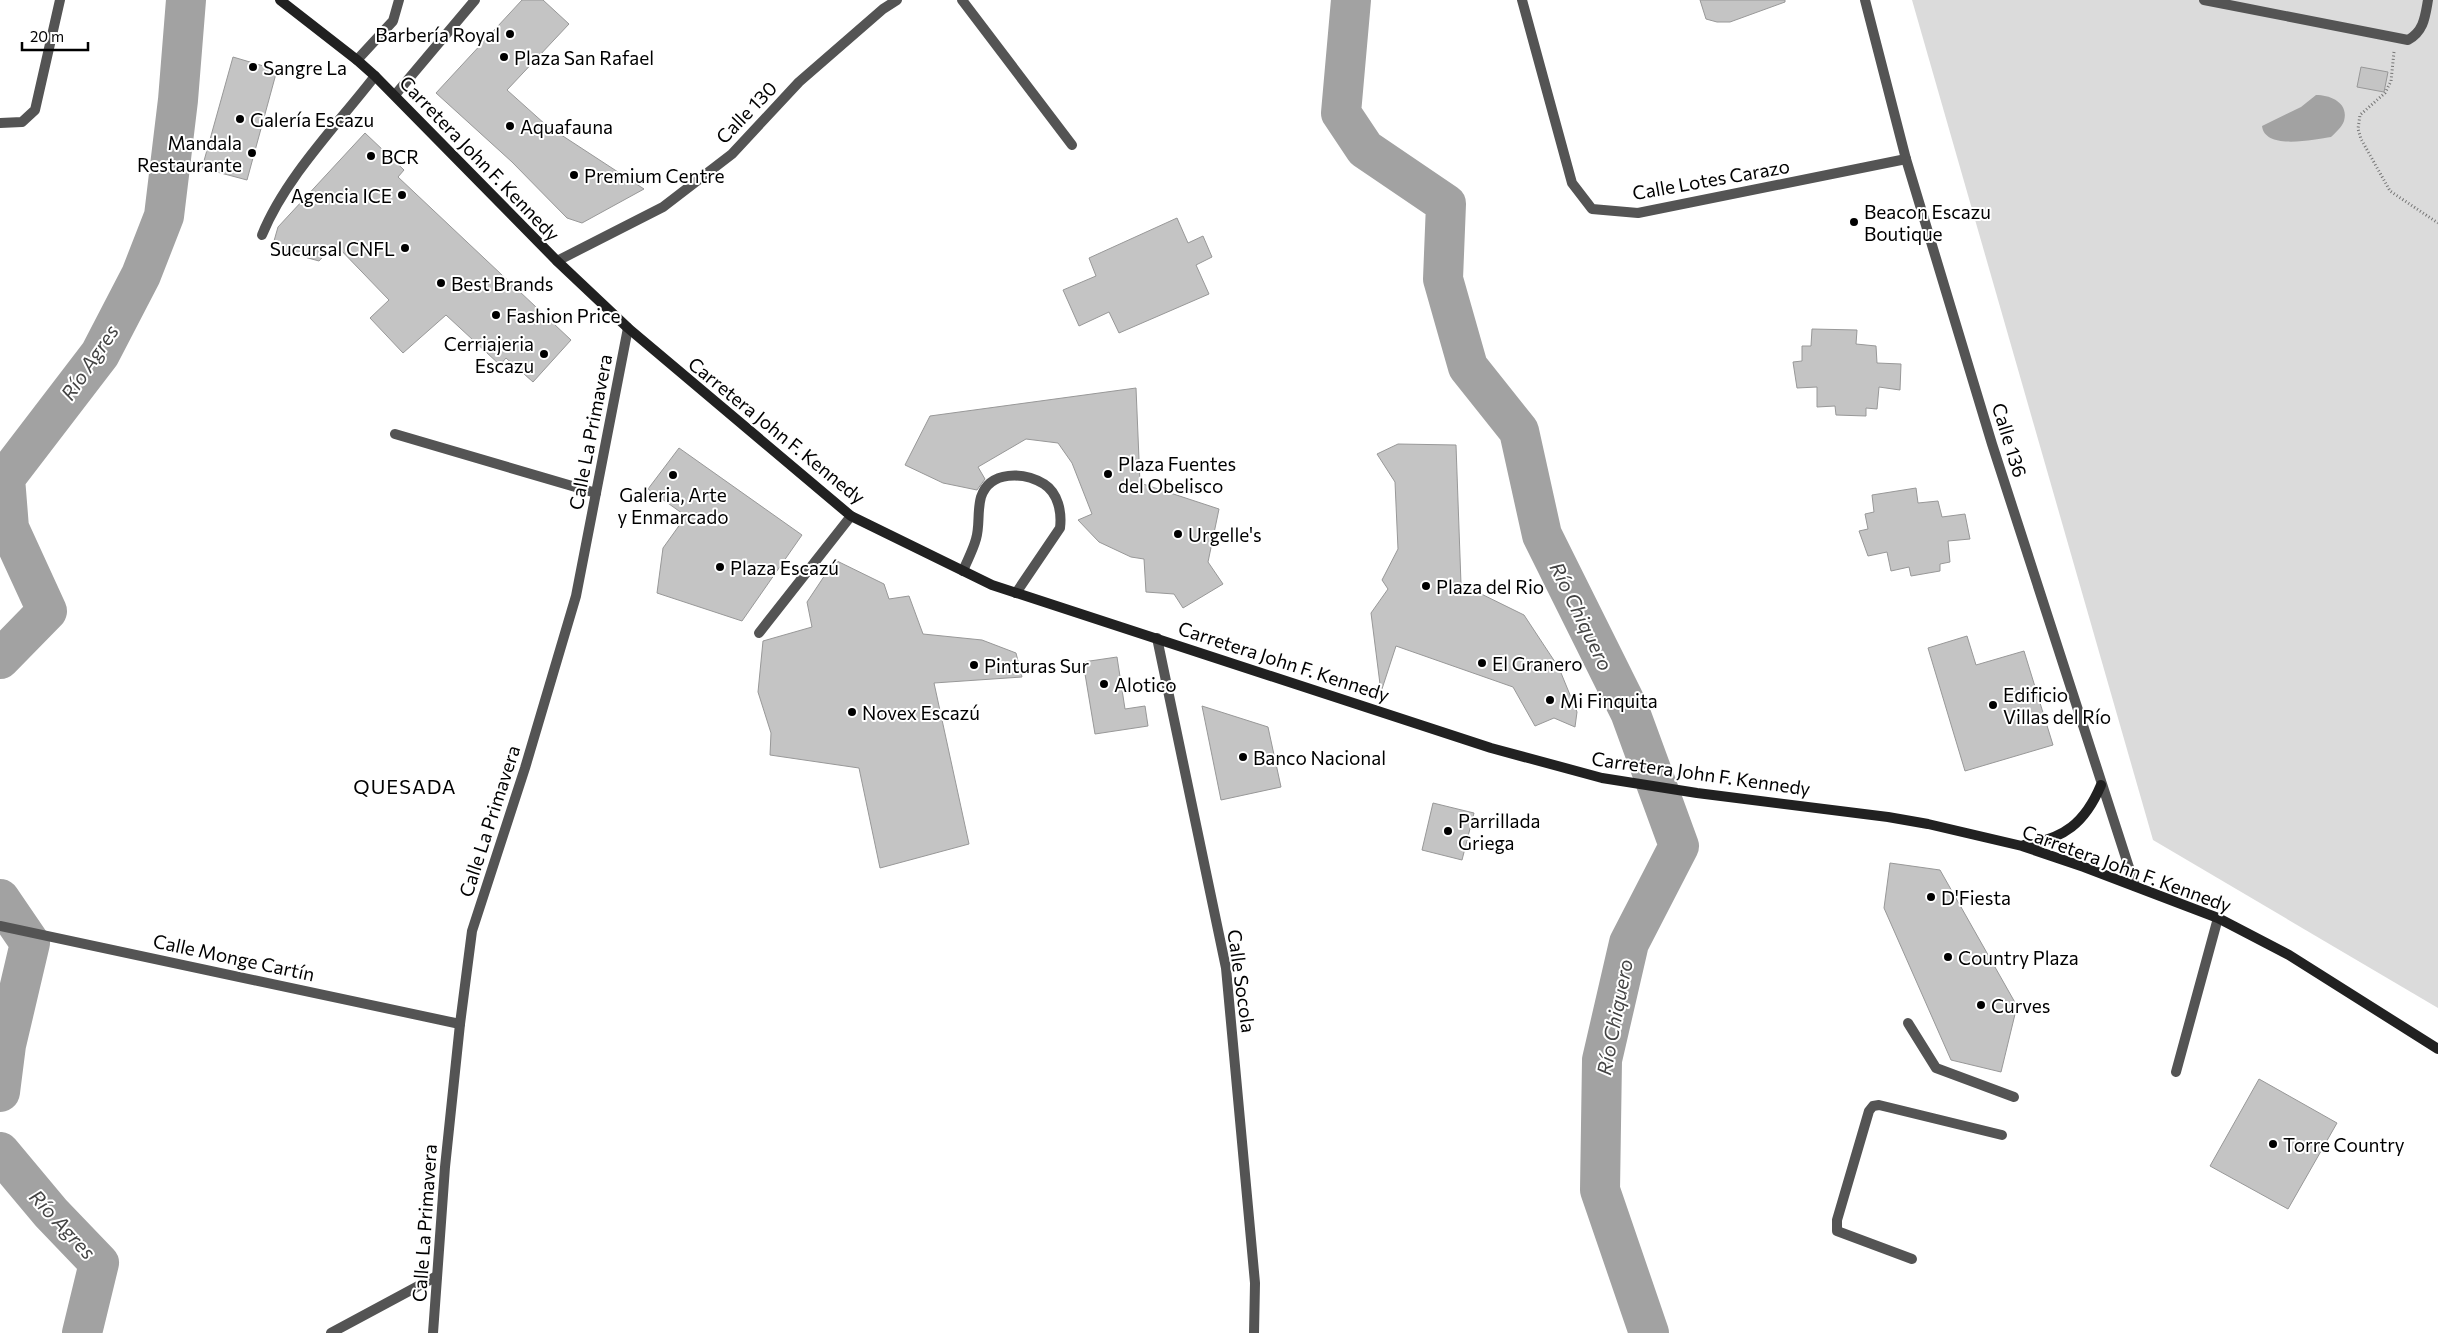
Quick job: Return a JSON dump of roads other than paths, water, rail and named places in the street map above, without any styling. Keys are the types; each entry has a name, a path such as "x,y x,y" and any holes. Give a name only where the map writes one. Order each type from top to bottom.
{"main road":[{"name":"Carretera John F. Kennedy","path":"280,0 375,76 557,261 628,328 851,516 963,571 992,585 1491,748 1602,778 1697,793 1888,817 1928,824 2022,846 2218,918 2289,955 2438,1049"},
{"path":"2022,846 2050,840 2063,834 2080,821 2093,805 2101,786"}],"street":[{"path":"0,123 22,122 35,110 60,0"},
{"path":"357,60 393,21 400,0"},
{"path":"394,95 475,0"},
{"name":"Calle 130","path":"557,261 663,207 732,154 799,82 897,0"},
{"path":"962,0 1072,145"},
{"name":"Calle Lotes Carazo","path":"1522,0 1572,183 1592,209 1638,214 1906,159"},
{"name":"Calle 136","path":"1866,0 1906,159 1992,444 2134,886"},
{"path":"2204,0 2408,40 2418,34 2423,24 2428,0"},
{"path":"262,235 270,215 287,188 375,76"},
{"name":"Calle La Primavera","path":"433,1333 445,1167 472,931 526,768 576,596 628,328"},
{"path":"395,434 596,493"},
{"path":"963,571 977,537 982,495 992,482 1004,476 1017,474 1035,478 1049,487 1058,501 1061,518 1060,528 1016,593"},
{"path":"759,633 851,516"},
{"name":"Calle Socola","path":"1157,638 1226,968 1255,1283 1252,1331"},
{"path":"2176,1072 2218,918"},
{"name":"Calle Monge Cartín","path":"0,926 32,931 460,1024"},
{"path":"1908,1023 1936,1068 2014,1097"},
{"path":"1912,1258 1837,1230 1837,1220 1873,1106 1879,1105 2002,1135"},
{"path":"331,1333 437,1276"}],"waterway":[{"name":"Río Agres","path":"0,659 47,611 9,528 5,478 100,354 141,275 164,216 178,100 186,0"},
{"name":"Río Chiquero","path":"1351,0 1341,113 1365,149 1446,204 1443,279 1468,367 1519,431 1542,535 1630,712 1679,846 1629,943 1602,1060 1600,1190 1649,1333"},
{"name":"Río Agres","path":"0,899 30,943 6,1045 0,1092"},
{"name":"Río Agres","path":"0,1152 51,1213 99,1263 82,1333"}],"place":[{"name":"Barbería Royal","path":"510,34"},
{"name":"Plaza San Rafael","path":"504,57"},
{"name":"Sangre La","path":"253,67"},
{"name":"Galería Escazu","path":"240,119"},
{"name":"Aquafauna","path":"510,126"},
{"name":"Mandala Restaurante","path":"252,153"},
{"name":"BCR","path":"371,156"},
{"name":"Premium Centre","path":"574,175"},
{"name":"Agencia ICE","path":"402,195"},
{"name":"Beacon Escazu Boutique","path":"1854,222"},
{"name":"Sucursal CNFL","path":"405,248"},
{"name":"Best Brands","path":"441,283"},
{"name":"Fashion Price","path":"496,315"},
{"name":"Cerriajeria Escazu","path":"544,354"},
{"name":"Plaza Fuentes del Obelisco","path":"1108,474"},
{"name":"Galeria, Arte y Enmarcado","path":"673,475"},
{"name":"Urgelle's","path":"1178,534"},
{"name":"Plaza Escazú","path":"720,567"},
{"name":"Plaza del Rio","path":"1426,586"},
{"name":"El Granero","path":"1482,663"},
{"name":"Pinturas Sur","path":"974,665"},
{"name":"Alotico","path":"1104,684"},
{"name":"Mi Finquita","path":"1550,700"},
{"name":"Edificio Villas del Río","path":"1993,705"},
{"name":"Novex Escazú","path":"852,712"},
{"name":"Banco Nacional","path":"1243,757"},
{"name":"Parrillada Griega","path":"1448,831"},
{"name":"D'Fiesta","path":"1931,897"},
{"name":"Country Plaza","path":"1948,957"},
{"name":"Curves","path":"1981,1005"},
{"name":"Torre Country","path":"2273,1144"}],"district":[{"name":"QUESADA","path":"405,786"}]}
